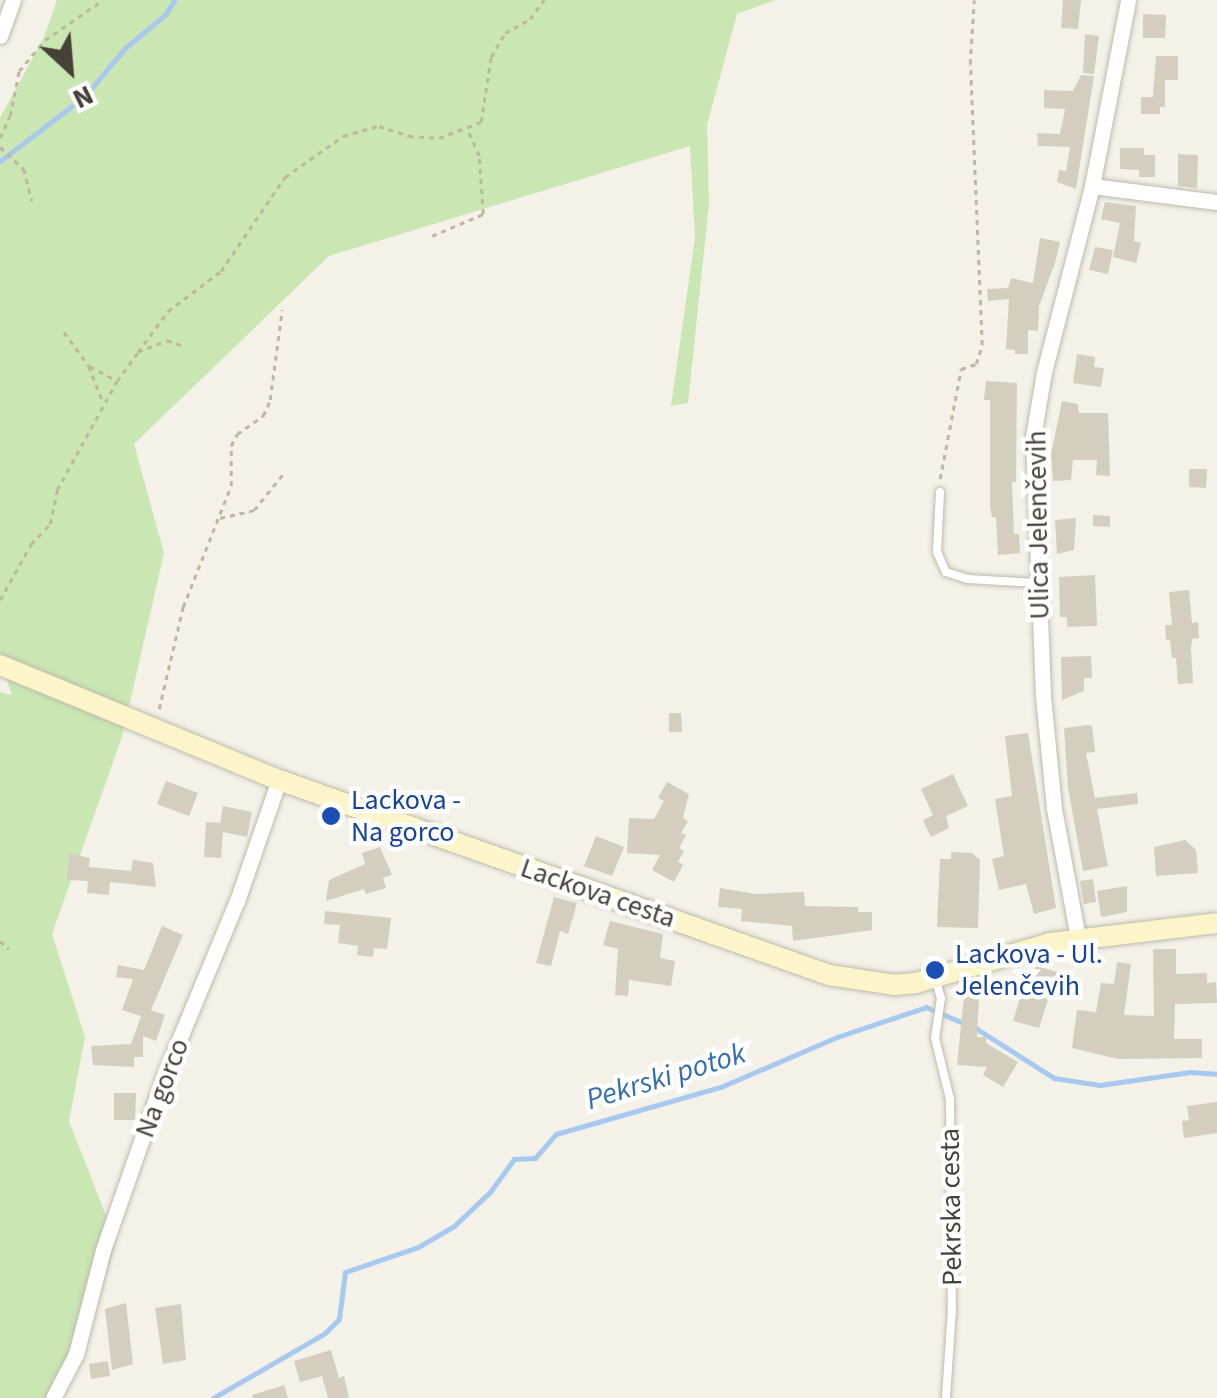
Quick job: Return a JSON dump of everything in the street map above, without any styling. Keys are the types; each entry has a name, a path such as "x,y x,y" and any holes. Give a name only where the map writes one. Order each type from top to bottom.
{"street":[{"path":"0,36 13,0"},
{"name":"Ulica Jelenčevih","path":"1078,938 1054,808 1036,583 1033,437 1044,372 1092,186 1128,0"},
{"path":"1092,186 1217,202"},
{"name":"Lackova cesta","path":"0,665 279,780 829,975 894,985 936,978 1015,951 1078,938 1217,924"},
{"name":"Na gorco","path":"53,1398 76,1354 103,1250 164,1076 237,901 279,780"}],"lane":[{"path":"940,492 936,552 946,572 968,579 1036,583"},
{"name":"Pekrska cesta","path":"936,978 941,1006 935,1038 950,1099 951,1134 952,1309 946,1398"}],"path":[{"path":"0,138 10,116 19,71 45,40 103,0"},
{"path":"0,600 31,544 50,524 58,490 117,382 168,311 221,270 285,177 343,136 379,126 410,136 439,138 480,122 487,70 504,33 530,19 544,0"},
{"path":"940,492 940,463 951,437 962,369 976,364 982,345 970,64 974,0"},
{"path":"432,236 483,214 479,156 467,130"},
{"path":"2,147 24,168 32,201"},
{"path":"155,727 183,607 232,486 230,446 238,434 263,416 270,400 282,310"},
{"path":"64,332 89,366 104,403"},
{"path":"138,352 167,340 181,345"},
{"path":"89,366 117,382"},
{"path":"219,518 254,510 283,474"},
{"path":"0,941 9,949"}],"green space":[{"path":"57,0 776,0 737,14 707,125 709,204 688,403 671,406 695,238 690,146 329,256 134,444 164,553 122,737 52,934 85,1037 69,1121 116,1241 86,1345 58,1398 0,1398 0,692 12,695 0,660 0,118 44,37"}],"building":[{"path":"1063,0 1081,0 1078,29 1061,28"},
{"path":"1143,14 1166,15 1165,38 1143,38"},
{"path":"1085,34 1099,36 1094,74 1083,73"},
{"path":"1156,56 1178,56 1178,80 1165,80 1165,107 1160,107 1160,114 1141,114 1141,97 1153,97"},
{"path":"1081,75 1094,76 1076,189 1057,182 1059,170 1066,171 1070,147 1038,146 1037,133 1060,134 1065,109 1044,108 1044,90 1073,91"},
{"path":"1120,148 1144,148 1144,155 1155,155 1155,177 1139,177 1139,170 1120,169"},
{"path":"1178,154 1198,155 1197,188 1178,186"},
{"path":"1105,202 1136,206 1134,241 1141,243 1136,263 1113,257 1120,223 1101,219"},
{"path":"1040,238 1060,242 1039,306 1038,331 1028,330 1028,354 1015,354 1015,350 1006,349 1009,299 988,301 987,289 1008,288 1011,278 1033,283"},
{"path":"1095,247 1113,250 1108,274 1089,270"},
{"path":"1077,354 1095,357 1094,367 1104,368 1101,387 1073,383"},
{"path":"986,381 1017,383 1016,482 1012,482 1014,534 1019,534 1020,553 998,555 996,517 992,517 990,506 990,400 984,400"},
{"path":"1062,401 1078,404 1079,413 1108,413 1110,476 1096,475 1097,460 1073,460 1071,480 1053,481 1051,454"},
{"path":"1189,469 1207,469 1206,488 1189,487"},
{"path":"1093,515 1110,516 1110,527 1093,526"},
{"path":"1076,518 1074,550 1057,554 1055,520"},
{"path":"1095,575 1097,626 1067,627 1067,617 1060,617 1059,577"},
{"path":"1189,590 1192,623 1198,622 1199,638 1192,639 1193,683 1178,684 1176,658 1172,658 1170,640 1166,640 1165,625 1172,625 1169,592"},
{"path":"1091,656 1092,678 1084,678 1084,691 1062,700 1061,657"},
{"path":"669,713 681,713 682,732 669,732"},
{"path":"1092,726 1095,752 1086,753 1095,798 1137,793 1138,804 1097,809 1108,866 1083,871 1068,788 1064,728"},
{"path":"1028,733 1056,908 1034,914 1026,884 999,890 992,859 1004,856 995,799 1012,796 1005,736"},
{"path":"953,774 968,806 946,816 949,828 931,837 923,820 933,815 921,789"},
{"path":"166,781 198,793 189,816 157,804"},
{"path":"667,782 689,794 683,818 688,821 681,833 686,835 679,848 684,851 678,862 683,865 674,882 652,870 660,855 627,853 629,818 654,819 664,801 658,798"},
{"path":"223,806 252,812 247,837 223,832 221,858 204,857 206,822 220,823"},
{"path":"596,836 624,847 612,876 584,866"},
{"path":"1185,840 1196,850 1198,873 1156,876 1154,847"},
{"path":"380,847 392,875 383,878 386,888 366,894 364,889 326,901 329,880 365,864 362,853"},
{"path":"951,852 972,853 980,860 978,928 937,927 940,859 951,859"},
{"path":"69,853 90,858 89,867 131,871 133,860 153,863 156,887 110,882 109,895 87,893 88,881 67,880"},
{"path":"1093,879 1096,902 1084,904 1080,881"},
{"path":"1127,886 1127,912 1101,917 1097,891"},
{"path":"720,888 756,894 804,892 805,906 858,907 858,912 872,912 872,930 793,941 792,926 741,921 742,909 718,907"},
{"path":"554,897 577,903 568,934 560,931 551,966 536,963"},
{"path":"325,911 391,918 387,949 374,948 373,957 357,955 358,946 338,943 340,925 324,924"},
{"path":"610,921 663,934 660,958 675,961 671,986 629,980 628,996 615,995 618,949 603,945"},
{"path":"162,926 183,935 151,1010 165,1015 156,1041 143,1036 143,1057 134,1057 134,1067 93,1065 91,1046 131,1044 141,1016 122,1010 133,979 116,977 118,965 144,970"},
{"path":"1153,949 1176,949 1176,974 1207,973 1207,983 1216,982 1217,1003 1175,1004 1174,1039 1202,1039 1202,1058 1118,1059 1072,1048 1077,1010 1096,1012 1101,983 1114,984 1117,962 1131,964 1124,1015 1154,1016"},
{"path":"1036,966 1057,972 1039,1028 1013,1021 1025,981 1029,988"},
{"path":"964,996 979,997 977,1037 986,1037 986,1043 1018,1062 1003,1087 983,1075 987,1067 957,1065"},
{"path":"114,1093 136,1093 135,1120 114,1120"},
{"path":"1217,1102 1217,1133 1184,1138 1182,1121 1189,1120 1187,1106"},
{"path":"126,1303 133,1364 112,1370 105,1309"},
{"path":"181,1304 186,1360 163,1364 155,1308"},
{"path":"331,1350 339,1378 344,1376 349,1398 328,1398 322,1376 300,1382 294,1361"},
{"path":"108,1361 110,1376 91,1379 89,1364"},
{"path":"284,1385 288,1398 253,1398 252,1395"}],"waterway":[{"path":"0,161 85,96 125,48 166,14 174,0"},
{"name":"Pekrski potok","path":"213,1398 325,1333 339,1319 345,1272 418,1247 454,1226 490,1192 514,1159 535,1158 556,1134 723,1086 837,1037 926,1007 977,1029 1054,1078 1100,1085 1190,1072 1217,1074"}],"place":[{"name":"Lackova - Na gorco","path":"331,816"},
{"name":"Lackova - Ul. Jelenčevih","path":"935,970"}]}
